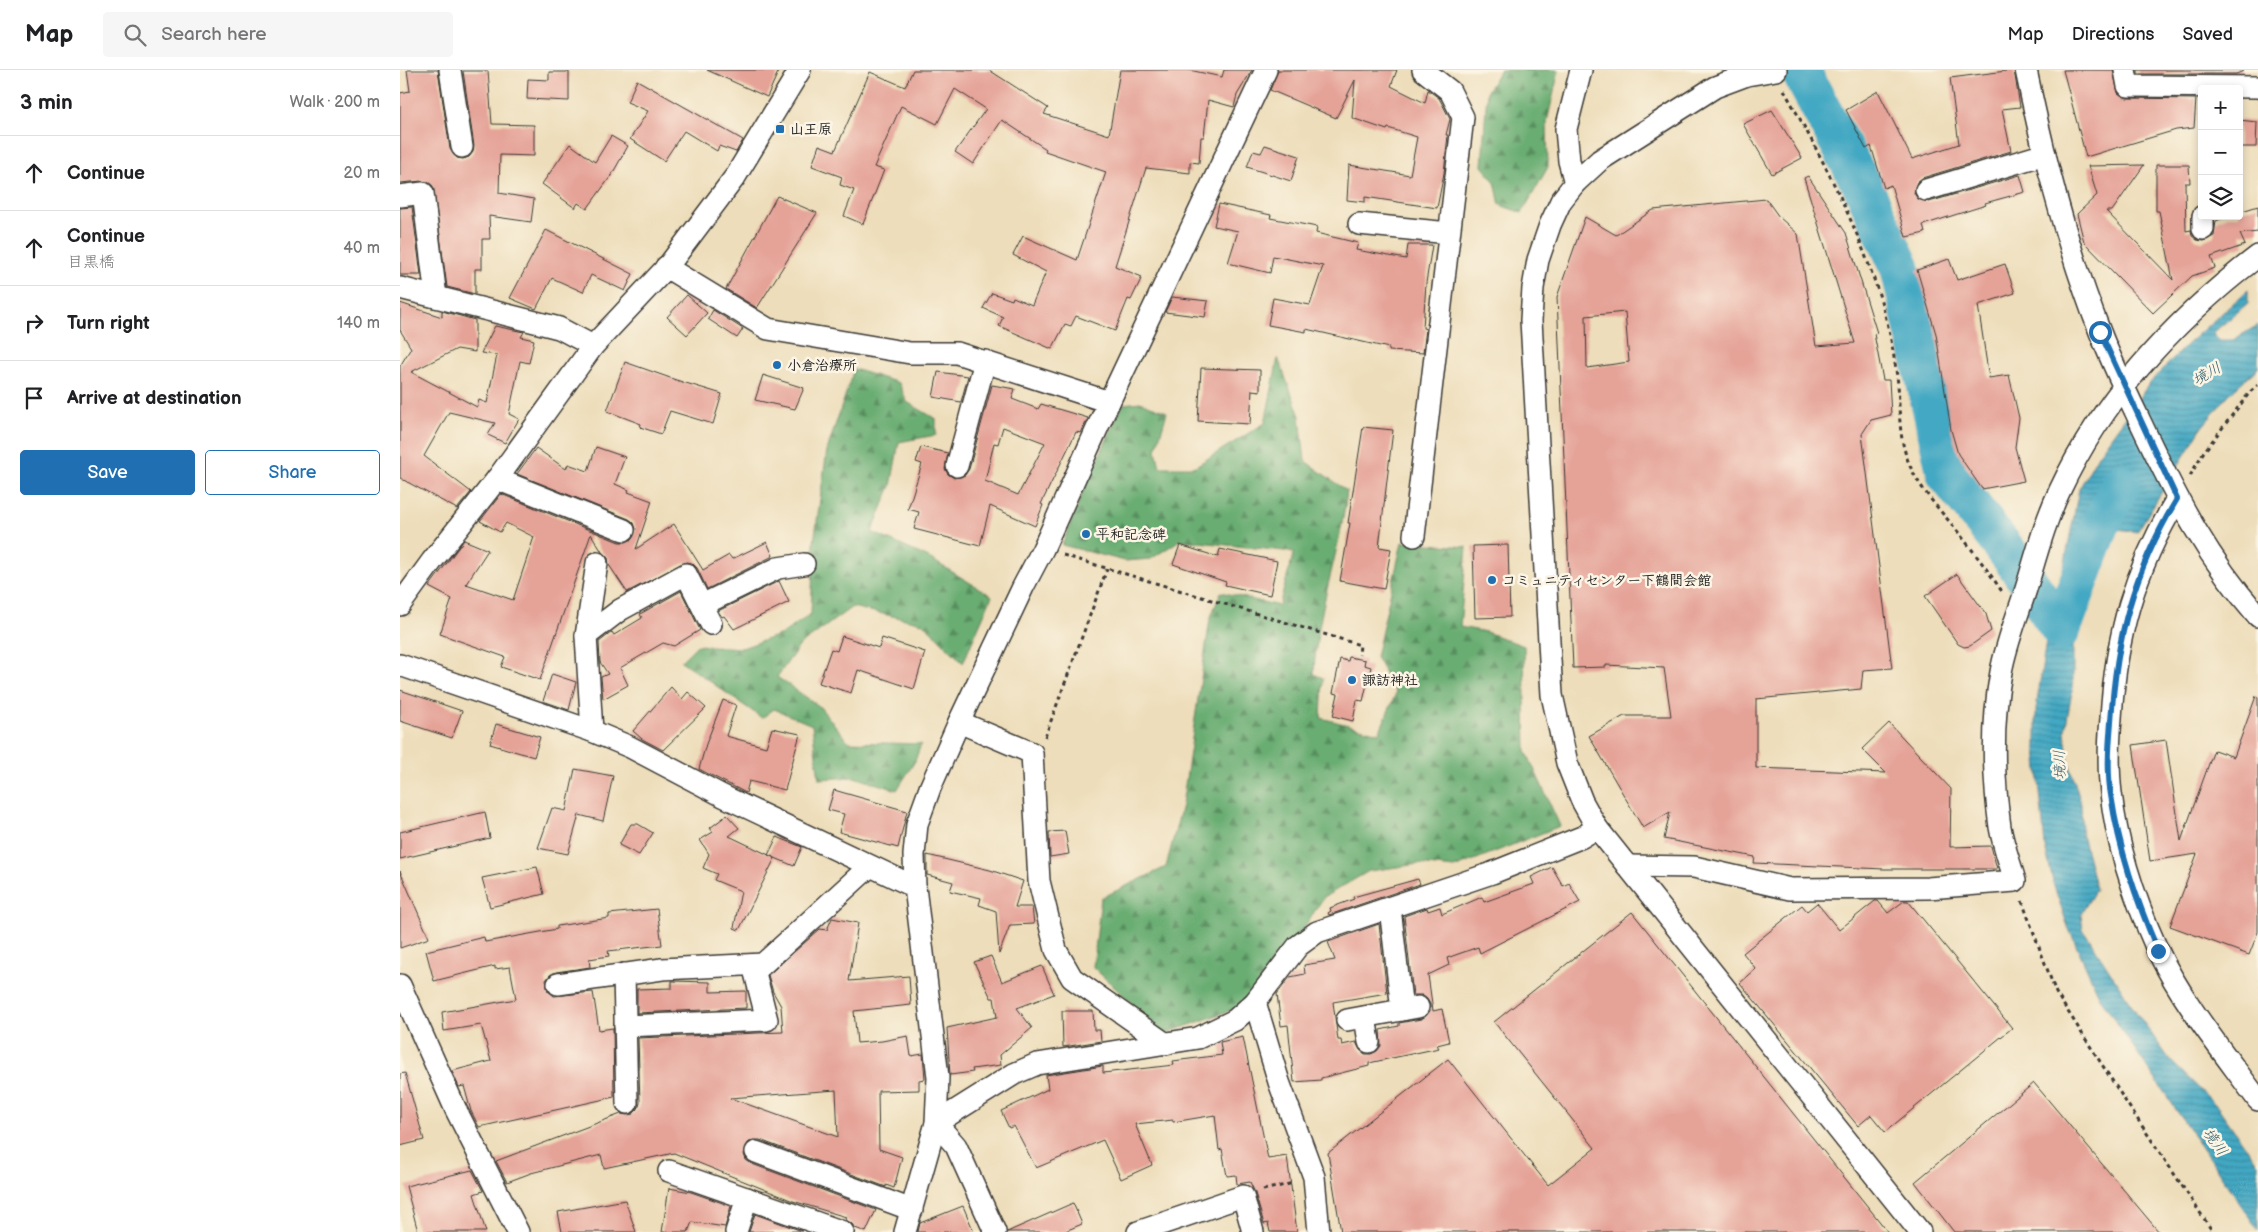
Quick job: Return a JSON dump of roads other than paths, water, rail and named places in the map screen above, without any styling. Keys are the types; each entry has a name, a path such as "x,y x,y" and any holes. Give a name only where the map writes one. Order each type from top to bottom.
{"street":[{"path":"450,70 462,147"},
{"path":"400,605 497,479 593,346 666,267 735,177 800,70"},
{"path":"905,1232 936,1123 938,1077 915,887 914,855 917,824 930,788 959,722 1023,586 1043,549 1109,402 1266,70"},
{"path":"1414,536 1463,117 1450,91 1423,70"},
{"path":"1575,183 1569,161 1566,129 1581,70"},
{"path":"2026,70 2045,154 2083,283 2100,332 2125,390 2175,495 2206,549 2258,616"},
{"path":"2125,70 2128,86 2198,88"},
{"path":"1775,71 1747,72 1706,92 1600,160 1575,183 1561,202 1550,225 1538,260 1533,288 1531,320 1552,695 1567,763 1582,801 1597,828 1920,1232"},
{"path":"2243,87 2258,87"},
{"path":"1926,190 2045,154"},
{"path":"400,196 423,194 436,297"},
{"path":"1359,224 1449,233"},
{"path":"1627,866 1694,867 1790,889 1928,888 2015,881 2000,827 1995,718 2001,672 2049,515 2072,467 2094,429 2125,390 2180,322 2222,283 2258,256"},
{"path":"666,267 768,329 910,353 957,353 1109,402"},
{"path":"400,288 559,328 593,346"},
{"path":"957,466 985,361"},
{"path":"497,479 624,530"},
{"path":"2175,495 2128,605 2113,688 2110,792 2120,842 2136,898 2158,951 2186,999 2258,1100"},
{"path":"592,731 586,636 597,563"},
{"path":"586,636 620,610 686,574 706,615 778,568 804,564"},
{"path":"400,665 592,731 630,747 723,796 869,867 915,887"},
{"path":"959,722 1032,753 1039,880 1056,950 1072,978 1166,1044"},
{"path":"936,1123 1014,1074 1036,1064 1198,1038 1235,1020 1255,1002 1298,946 1317,932 1492,873 1582,837 1597,828"},
{"path":"558,984 662,969 763,964 869,867"},
{"path":"1369,1042 1356,1019 1410,1008 1390,908"},
{"path":"625,1026 767,1020 753,965"},
{"path":"624,974 627,1104"},
{"path":"400,985 456,1110 518,1232"},
{"path":"1255,1002 1279,1082 1314,1177 1320,1232"},
{"path":"936,1123 956,1146 995,1232"},
{"path":"756,1152 912,1210"},
{"path":"670,1171 843,1232"},
{"path":"1138,1232 1243,1196 1253,1232"},
{"path":"736,1232 747,1198"}],"water":[{"path":"2248,290 2248,303 2213,333 2219,340 2233,340 2258,325 2258,368 2231,392 2202,427 2137,532 2118,529 2089,535 2073,618 2073,686 2065,731 2068,759 2081,804 2082,835 2096,889 2081,914 2083,929 2134,1009 2170,1060 2217,1106 2258,1164 2258,1230 2100,998 2068,927 2054,886 2045,847 2036,748 2036,709 2046,640 2061,582 2079,489 2098,455 2149,384 2186,345"}],"waterway":[{"path":"1800,70 1864,189 1900,267 1947,475 2012,558 2061,630"},
{"name":"境川","path":"2062,627 2100,525 2121,484"}],"place":[{"name":"山王原","path":"780,129"},
{"name":"小倉治療所","path":"777,365"},
{"name":"平和記念碑","path":"1086,534"},
{"name":"コミュニティセンター下鶴間会館","path":"1492,580"},
{"name":"諏訪神社","path":"1352,680"}]}
